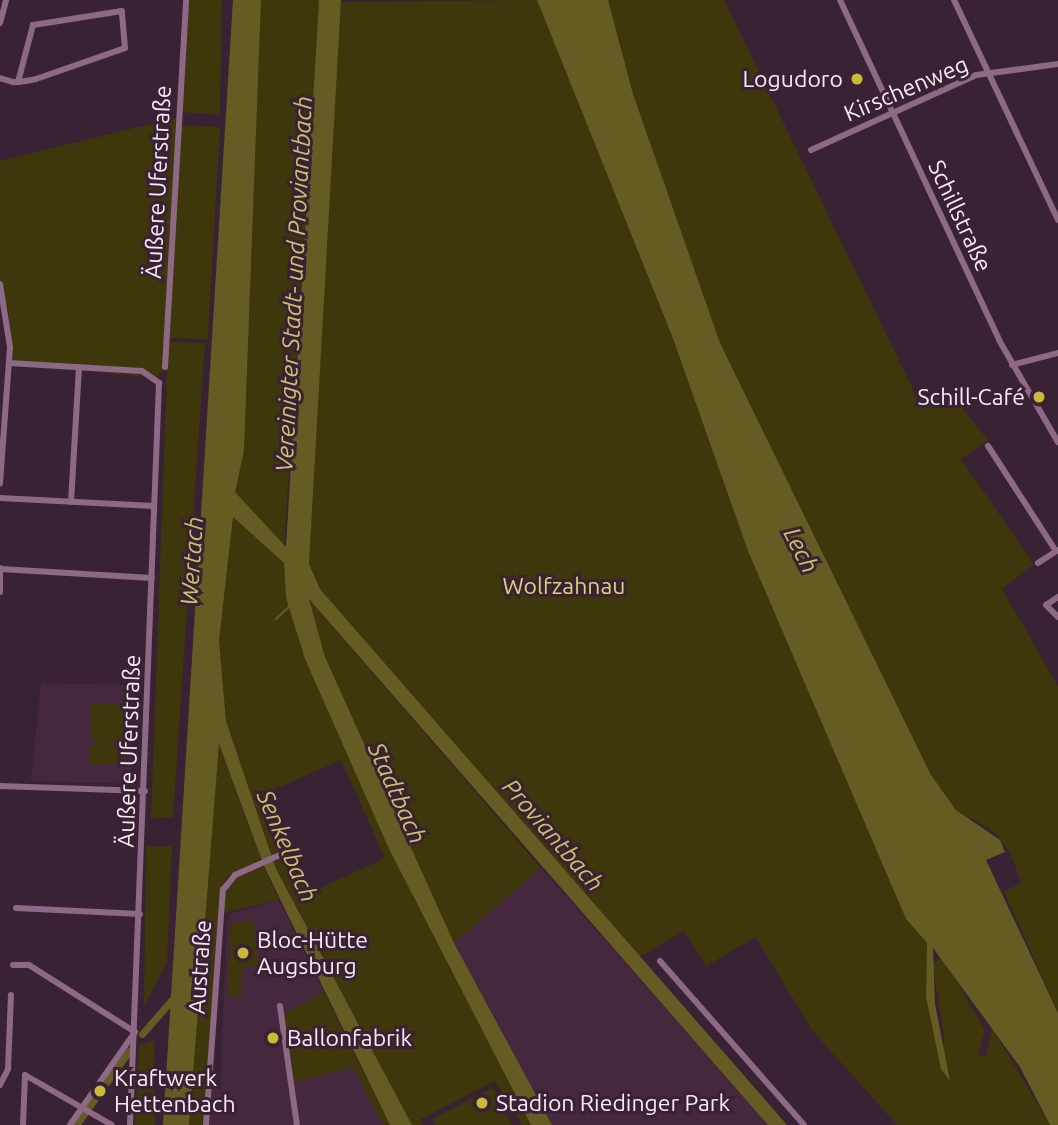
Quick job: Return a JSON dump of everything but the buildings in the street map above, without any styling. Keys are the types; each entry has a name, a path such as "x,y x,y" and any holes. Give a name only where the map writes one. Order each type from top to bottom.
{"street":[{"path":"0,23 6,0"},
{"name":"Äußere Uferstraße","path":"165,367 186,0"},
{"name":"Schillstraße","path":"840,0 1012,365 1058,442"},
{"path":"954,0 1058,220"},
{"path":"0,78 18,82 125,48 122,11 33,25 18,82"},
{"name":"Kirschenweg","path":"811,150 892,112 989,75 1058,64"},
{"path":"0,284 9,314 9,363 0,484"},
{"path":"1012,365 1058,353"},
{"path":"9,363 79,367 71,502"},
{"name":"Äußere Uferstraße","path":"79,367 142,371 156,378 145,791 130,1125"},
{"path":"989,446 1057,550 1038,563"},
{"path":"0,498 154,506"},
{"path":"0,592 1,568 152,578"},
{"path":"1058,597 1046,605 1058,617"},
{"path":"0,786 145,791"},
{"name":"Austraße","path":"206,1125 222,898 229,880 289,851"},
{"path":"16,908 140,914"},
{"path":"660,961 804,1125"},
{"path":"13,965 29,965 135,1032 71,1125"},
{"path":"0,1084 8,1069 11,995"},
{"path":"280,1006 297,1125"},
{"path":"23,1125 25,1075 112,1125"}],"shaded area":[{"path":"41,683 135,685 132,784 31,781"},
{"path":"541,868 768,1125 552,1125 454,943"},
{"path":"279,900 324,992 284,1014 294,1082 353,1067 383,1125 300,1125 295,1087 295,1125 209,1125 211,1088 220,1088 227,924 231,913"}],"green space":[{"path":"186,0 222,0 220,115 179,112"},
{"path":"261,0 319,0 284,547 235,492 244,451"},
{"name":"Wolfzahnau","path":"537,0 672,337 748,551 906,919 927,943 926,997 941,1069 944,1036 931,955 936,963 942,956 985,1030 978,1055 986,1056 992,1028 1050,1125 897,1125 812,1030 756,937 706,966 684,931 639,957 320,589 309,564 340,2"},
{"path":"608,0 724,0 921,406 948,391 988,440 961,459 1034,564 1002,589 1058,686 1058,1013 1004,891 1022,883 1009,851 993,831 956,810 931,775 720,343 633,94"},
{"path":"179,117 179,125 220,127 208,339 166,338 165,367 156,378 9,363 9,314 0,284 0,161"},
{"path":"168,342 205,343 173,817 151,819"},
{"path":"233,517 284,563 286,598 305,659 389,849 531,1125 522,1125 495,1081 419,1120 423,1125 412,1125 276,869 274,862 291,855 308,894 385,858 341,760 266,793 288,848 271,855 226,721 219,641"},
{"path":"308,598 541,868 454,943 325,657"},
{"path":"123,686 128,687 126,747 121,740 106,741 117,745 126,764 89,764 90,745 101,740 91,740 91,704 122,704"},
{"path":"218,742 261,859 227,877 220,890 204,1125 189,1125"},
{"path":"146,846 172,846 167,962 144,1006"},
{"path":"262,863 279,900 221,913 229,880"},
{"name":"Bloc-Hütte Augsburg","path":"253,920 259,965 242,968 241,997 227,996 231,923"},
{"path":"324,992 390,1125 383,1125 353,1067 294,1082 284,1014"},
{"path":"154,1040 155,1125 135,1125 139,1046"},
{"name":"Stadion Riedinger Park","path":"493,1088 512,1125 436,1125 432,1119"}],"water":[{"path":"233,0 261,0 244,451 235,492 286,547 319,0 341,0 309,564 320,589 787,1125 768,1125 309,599 325,657 454,943 552,1125 531,1125 389,849 305,659 286,598 284,563 233,517 219,641 226,721 276,869 412,1125 390,1125 264,866 219,744 189,1125 163,1125"},
{"name":"Lech","path":"537,0 608,0 633,94 720,343 931,775 956,810 1000,840 1005,852 986,860 1058,1013 1058,1125 1050,1125 1020,1067 933,948 935,1004 950,1081 941,1069 926,997 927,943 906,919 748,551 672,336"}],"waterway":[{"path":"276,619 289,607"},
{"path":"142,1034 176,995"},
{"path":"76,1125 129,1051"}],"place":[{"name":"Logudoro","path":"857,79"},
{"name":"Schill-Café","path":"1039,397"},
{"name":"Bloc-Hütte Augsburg","path":"243,953"},
{"name":"Ballonfabrik","path":"273,1038"},
{"name":"Kraftwerk Hettenbach","path":"100,1091"},
{"name":"Stadion Riedinger Park","path":"482,1103"}],"water label":[{"name":"Vereinigter Stadt- und Proviantbach","path":"294,284"},
{"name":"Wertach","path":"192,561"},
{"name":"Stadtbach","path":"397,793"},
{"name":"Proviantbach","path":"553,835"},
{"name":"Senkelbach","path":"287,846"}]}
